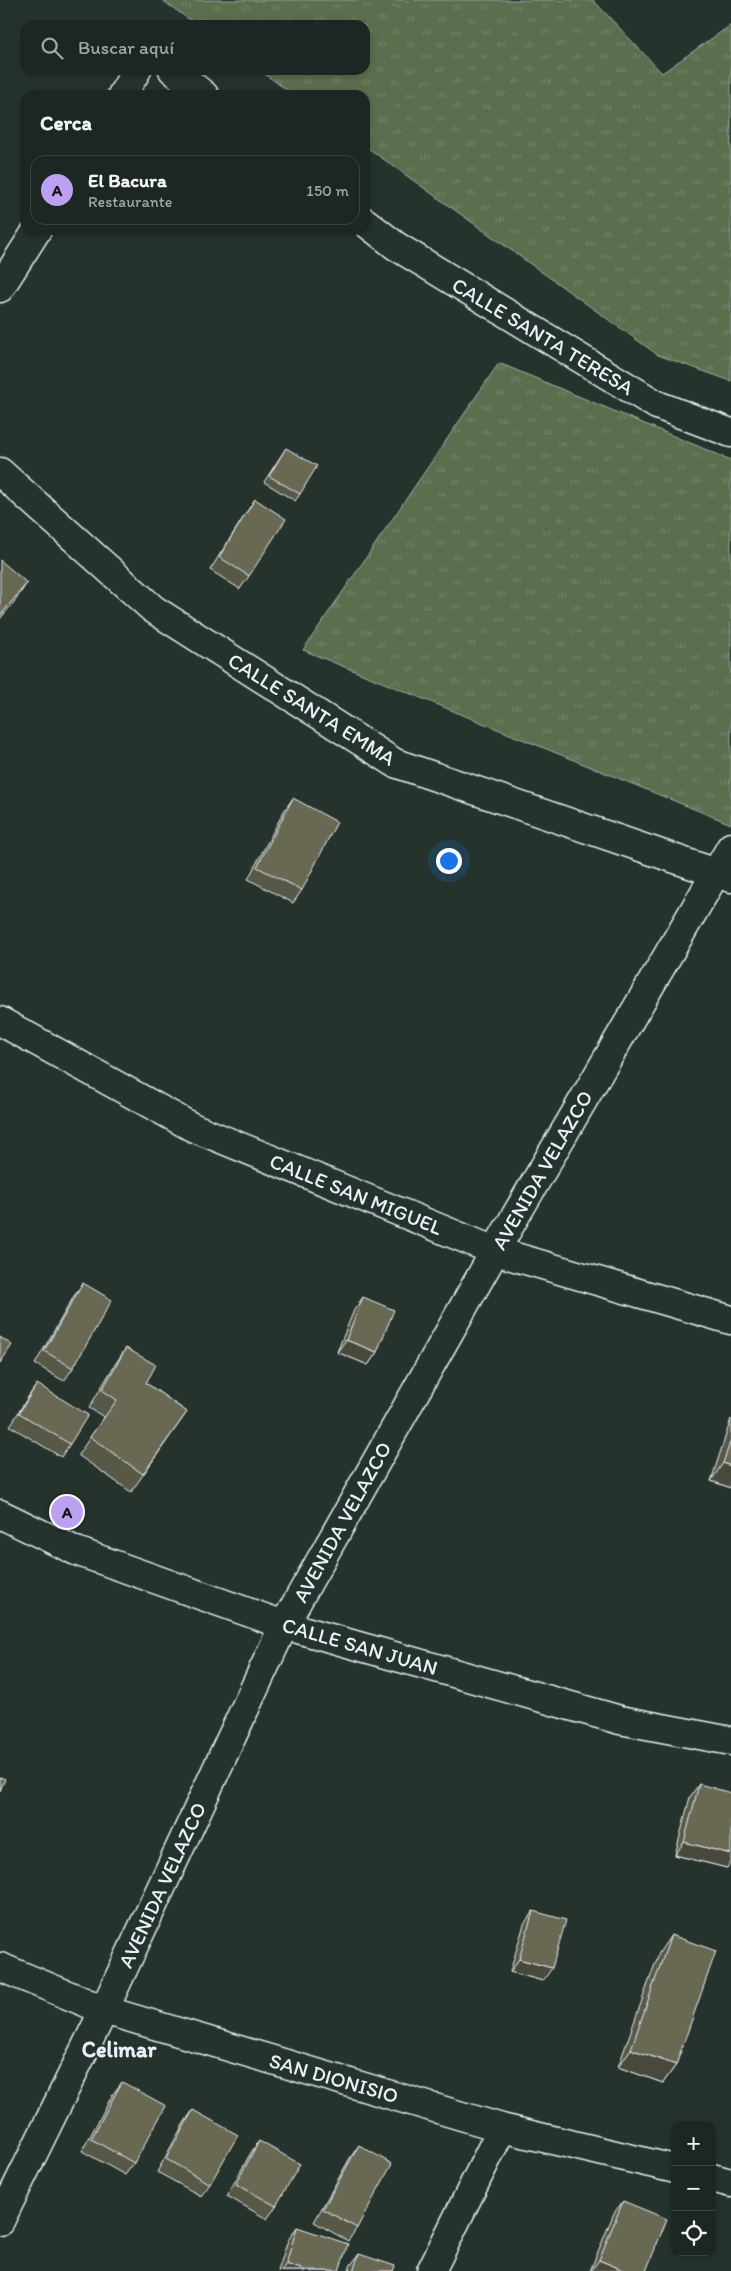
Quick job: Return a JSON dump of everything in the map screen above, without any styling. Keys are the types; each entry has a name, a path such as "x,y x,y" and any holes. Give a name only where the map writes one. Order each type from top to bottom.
{"street":[{"path":"125,90 135,75"},
{"path":"179,75 198,90"},
{"name":"CALLE SANTA TERESA","path":"370,226 396,246 657,405 731,433"},
{"path":"0,288 34,235"},
{"name":"CALLE SANTA EMMA","path":"0,472 153,609 395,763 723,876"},
{"name":"AVENIDA VELAZCO","path":"0,2221 104,2010 284,1624 495,1250 723,876 731,847"},
{"name":"CALLE SAN MIGUEL","path":"0,1021 192,1127 495,1250 731,1320"},
{"name":"CALLE SAN JUAN","path":"0,1514 76,1551 284,1624 620,1720 731,1741"},
{"name":"SAN DIONISIO","path":"0,1967 104,2010 502,2128 671,2168"},
{"path":"431,2271 502,2128"},
{"path":"716,2179 731,2183"}],"green space":[{"path":"162,0 593,0 662,73 731,25 731,381 658,355 370,150 370,90 287,90 266,75 370,75 370,20 190,20"},
{"path":"499,363 731,460 731,824 303,650"}],"building":[{"path":"286,448 317,466 300,494 269,476"},
{"path":"255,499 286,519 249,576 219,557"},
{"path":"0,560 27,583 0,616"},
{"path":"293,798 337,822 302,890 257,867"},
{"path":"83,1283 112,1300 73,1368 44,1351"},
{"path":"363,1297 394,1310 377,1352 346,1340"},
{"path":"0,1337 12,1345 0,1363"},
{"path":"126,1348 156,1365 146,1383 187,1412 143,1474 90,1437 117,1400 102,1390"},
{"path":"37,1384 88,1415 70,1444 19,1413"},
{"path":"731,1440 731,1466 723,1463"},
{"path":"0,1777 5,1779 0,1791"},
{"path":"699,1784 731,1793 731,1854 684,1842"},
{"path":"533,1911 566,1920 552,1968 519,1959"},
{"path":"671,1935 716,1951 676,2065 631,2049"},
{"path":"122,2082 166,2106 134,2163 91,2139"},
{"path":"193,2110 238,2135 210,2184 166,2159"},
{"path":"259,2141 300,2164 276,2206 236,2184"},
{"path":"359,2145 392,2164 357,2228 323,2209"},
{"path":"623,2201 667,2219 646,2271 626,2271 599,2260"},
{"path":"297,2227 348,2244 339,2271 308,2271 286,2264"},
{"path":"359,2254 395,2266 393,2271 353,2271"}],"place":[{"name":"El Bacura","path":"67,1512"}],"district":[{"name":"Celimar","path":"119,2049"}]}
